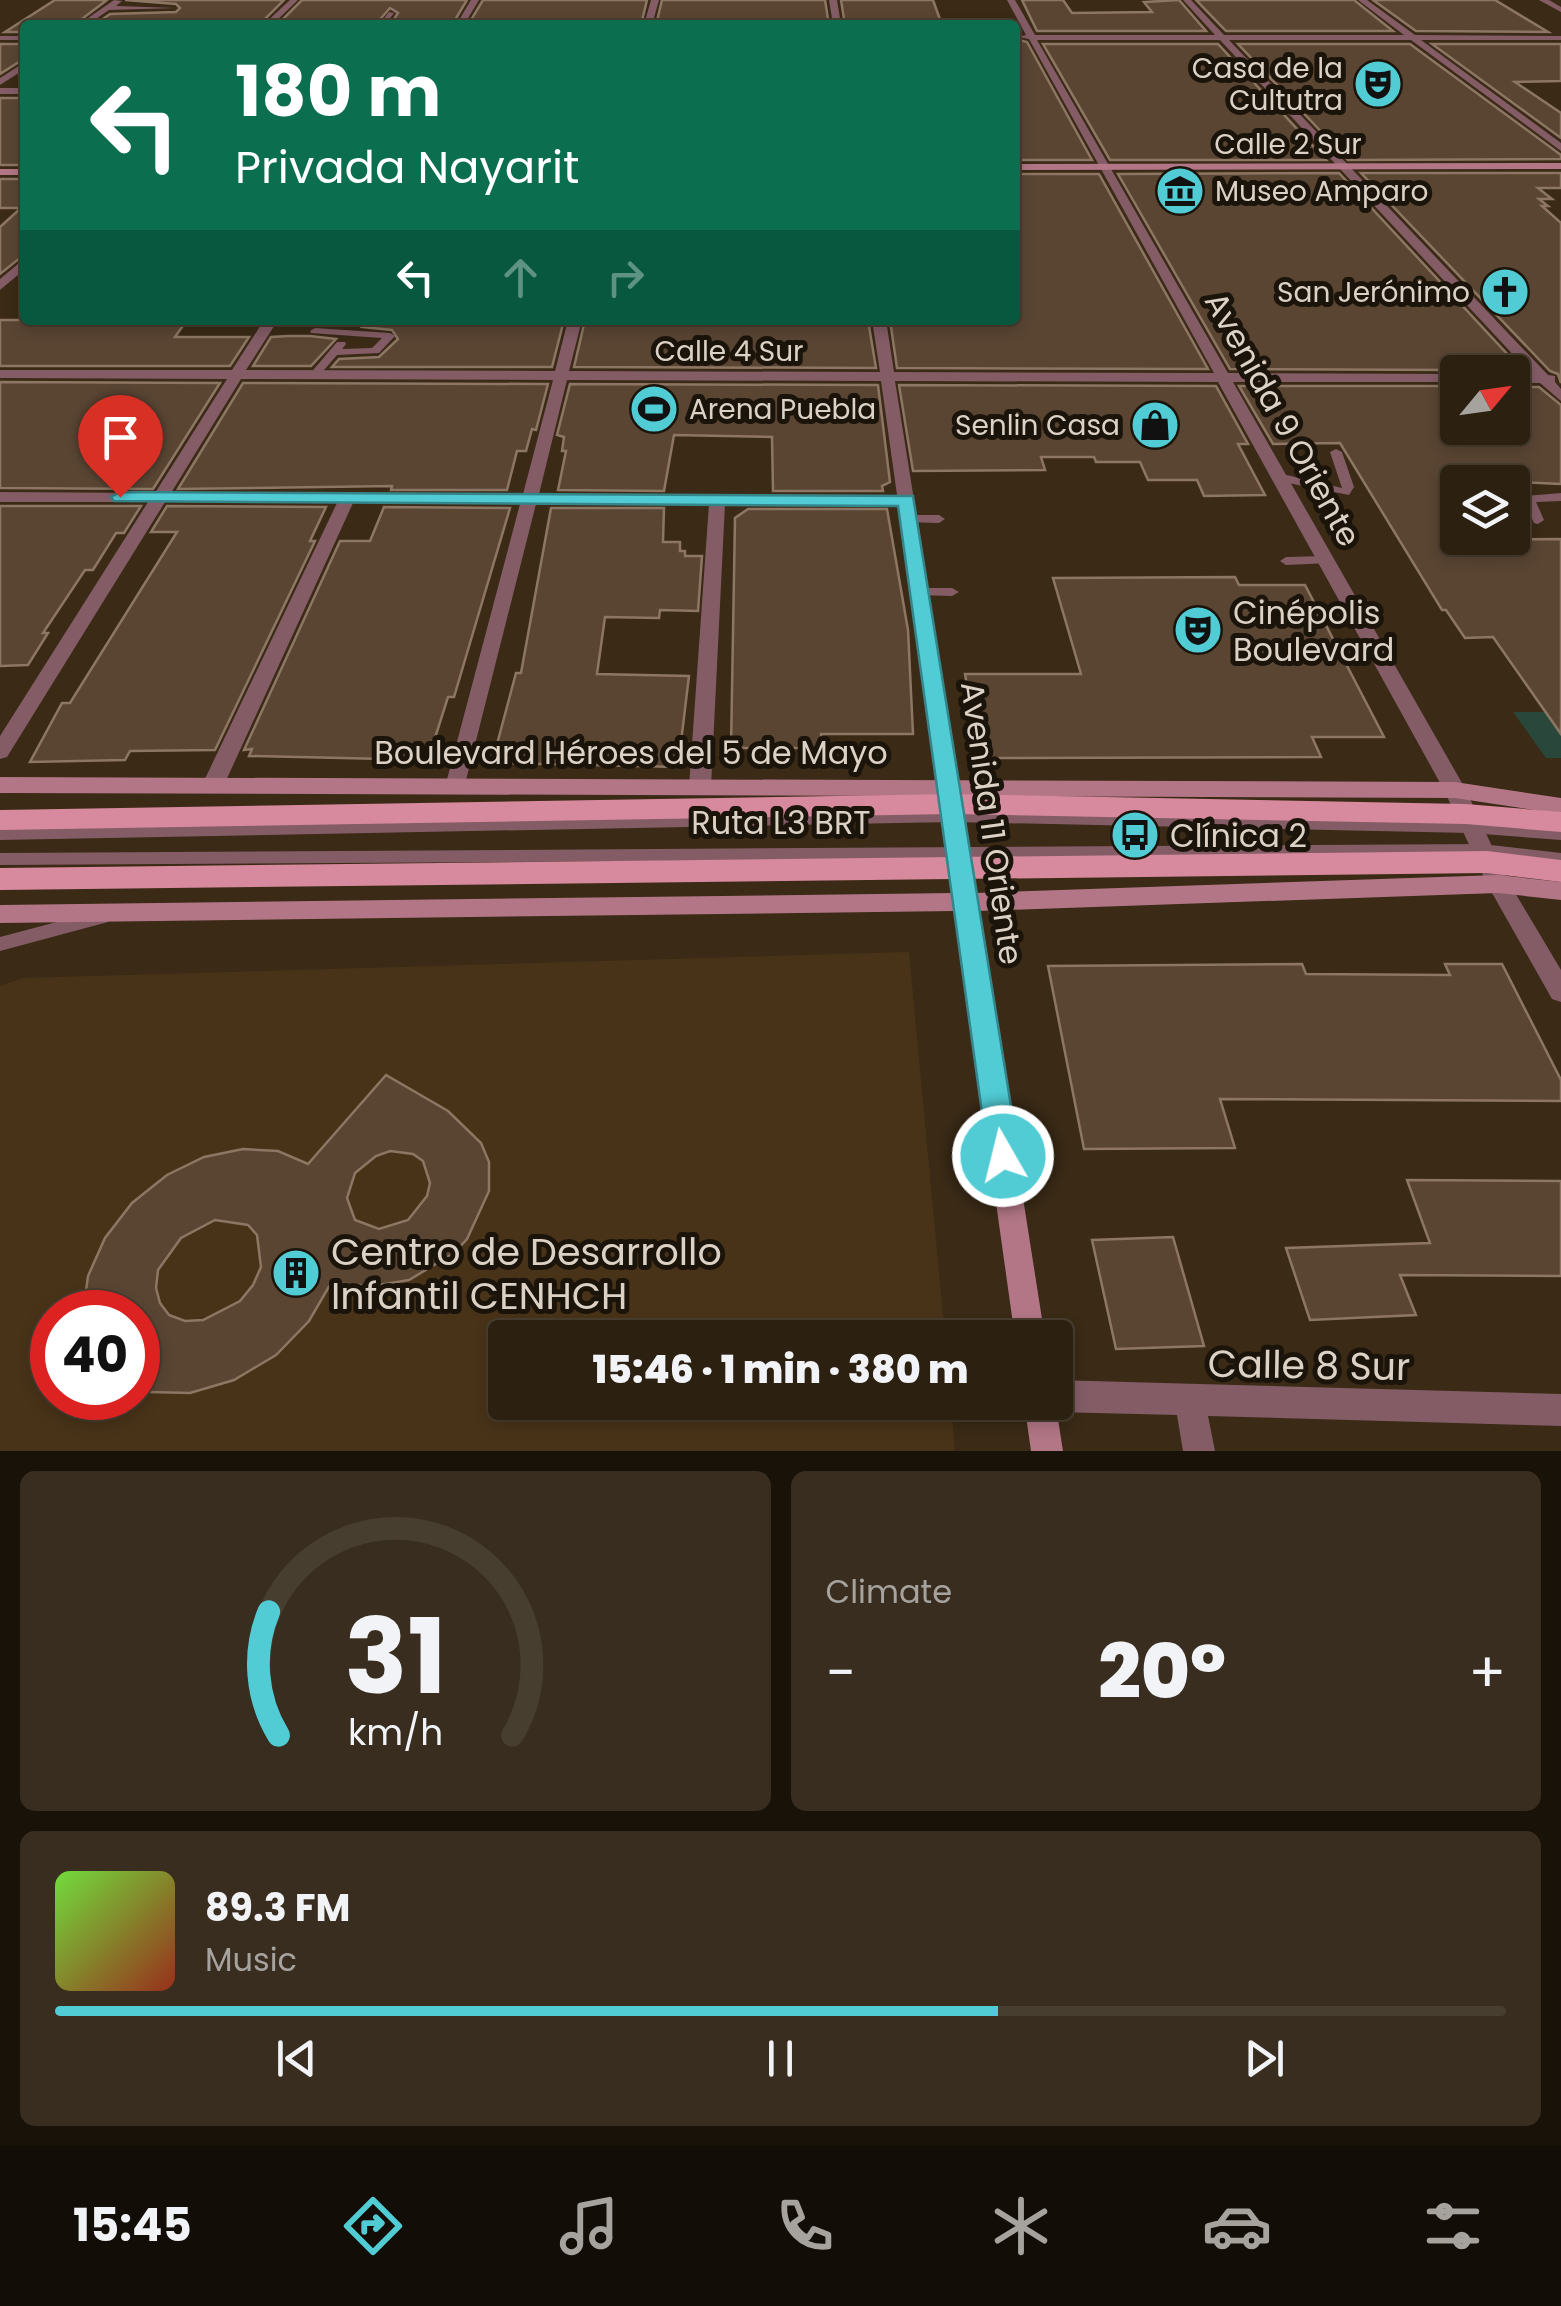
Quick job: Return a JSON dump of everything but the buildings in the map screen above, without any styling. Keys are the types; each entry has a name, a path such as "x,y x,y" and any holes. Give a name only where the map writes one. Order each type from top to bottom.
{"main road":[{"name":"Boulevard Héroes del 5 de Mayo","path":"0,820 952,803 1464,810 1561,822"},
{"path":"0,879 959,860 1489,865 1561,870"}],"street":[{"path":"90,20 119,0"},
{"path":"273,20 294,0"},
{"path":"1187,0 1227,38 1561,397"},
{"path":"1362,0 1561,148"},
{"path":"1543,0 1561,10"},
{"path":"108,8 172,8"},
{"path":"1023,37 1561,38"},
{"name":"Avenida 9 Oriente","path":"1023,37 1103,166 1278,476 1561,992"},
{"name":"Calle 2 Sur","path":"1020,166 1561,166"},
{"path":"0,286 20,267"},
{"path":"0,752 268,325"},
{"path":"456,786 575,325"},
{"name":"Avenida 11 Oriente","path":"881,325 1027,1320"},
{"name":"Calle 4 Sur","path":"0,374 1440,378"},
{"path":"1530,379 1561,379"},
{"path":"0,497 717,500 908,510"},
{"path":"213,786 347,498"},
{"path":"700,787 717,500"},
{"name":"Boulevard Héroes del 5 de Mayo","path":"0,785 700,787 952,803"},
{"name":"Boulevard Héroes del 5 de Mayo","path":"1464,810 1561,806"},
{"path":"0,914 966,902 1489,865 1561,891"},
{"name":"Calle 8 Sur","path":"1073,1397 1561,1410"},
{"path":"1190,1402 1199,1451"},
{"path":"1043,1420 1047,1451"}],"lane":[{"path":"386,20 392,13"},
{"path":"315,331 390,336 375,350 335,352"},
{"path":"314,375 349,332"},
{"path":"1278,476 1345,492 1348,487 1336,452"},
{"path":"1538,520 1527,502 1529,499 1561,497"},
{"path":"908,510 939,519"},
{"path":"1286,561 1325,560"},
{"path":"920,592 952,592"},
{"path":"0,834 952,803"},
{"path":"1464,810 1561,834"},
{"name":"Ruta L3 BRT","path":"0,859 959,860"},
{"path":"1489,865 1561,859"},
{"path":"0,944 117,912"}],"shaded area":[{"path":"909,952 943,1320 488,1320 488,1420 952,1420 955,1451 0,1451 0,986 23,978"}],"green space":[{"path":"1513,712 1561,712 1561,758 1546,758"}],"place":[{"name":"Casa de la Cultutra","path":"1378,84"},
{"name":"Museo Amparo","path":"1180,191"},
{"name":"San Jerónimo","path":"1505,292"},
{"name":"Arena Puebla","path":"654,409"},
{"name":"Senlin Casa","path":"1155,425"},
{"name":"Cinépolis Boulevard","path":"1198,630"},
{"name":"Clínica 2","path":"1135,835"},
{"name":"Centro de Desarrollo Infantil CENHCH","path":"296,1273"}],"route":[{"path":"120,497 906,500 1003,1156"}]}
